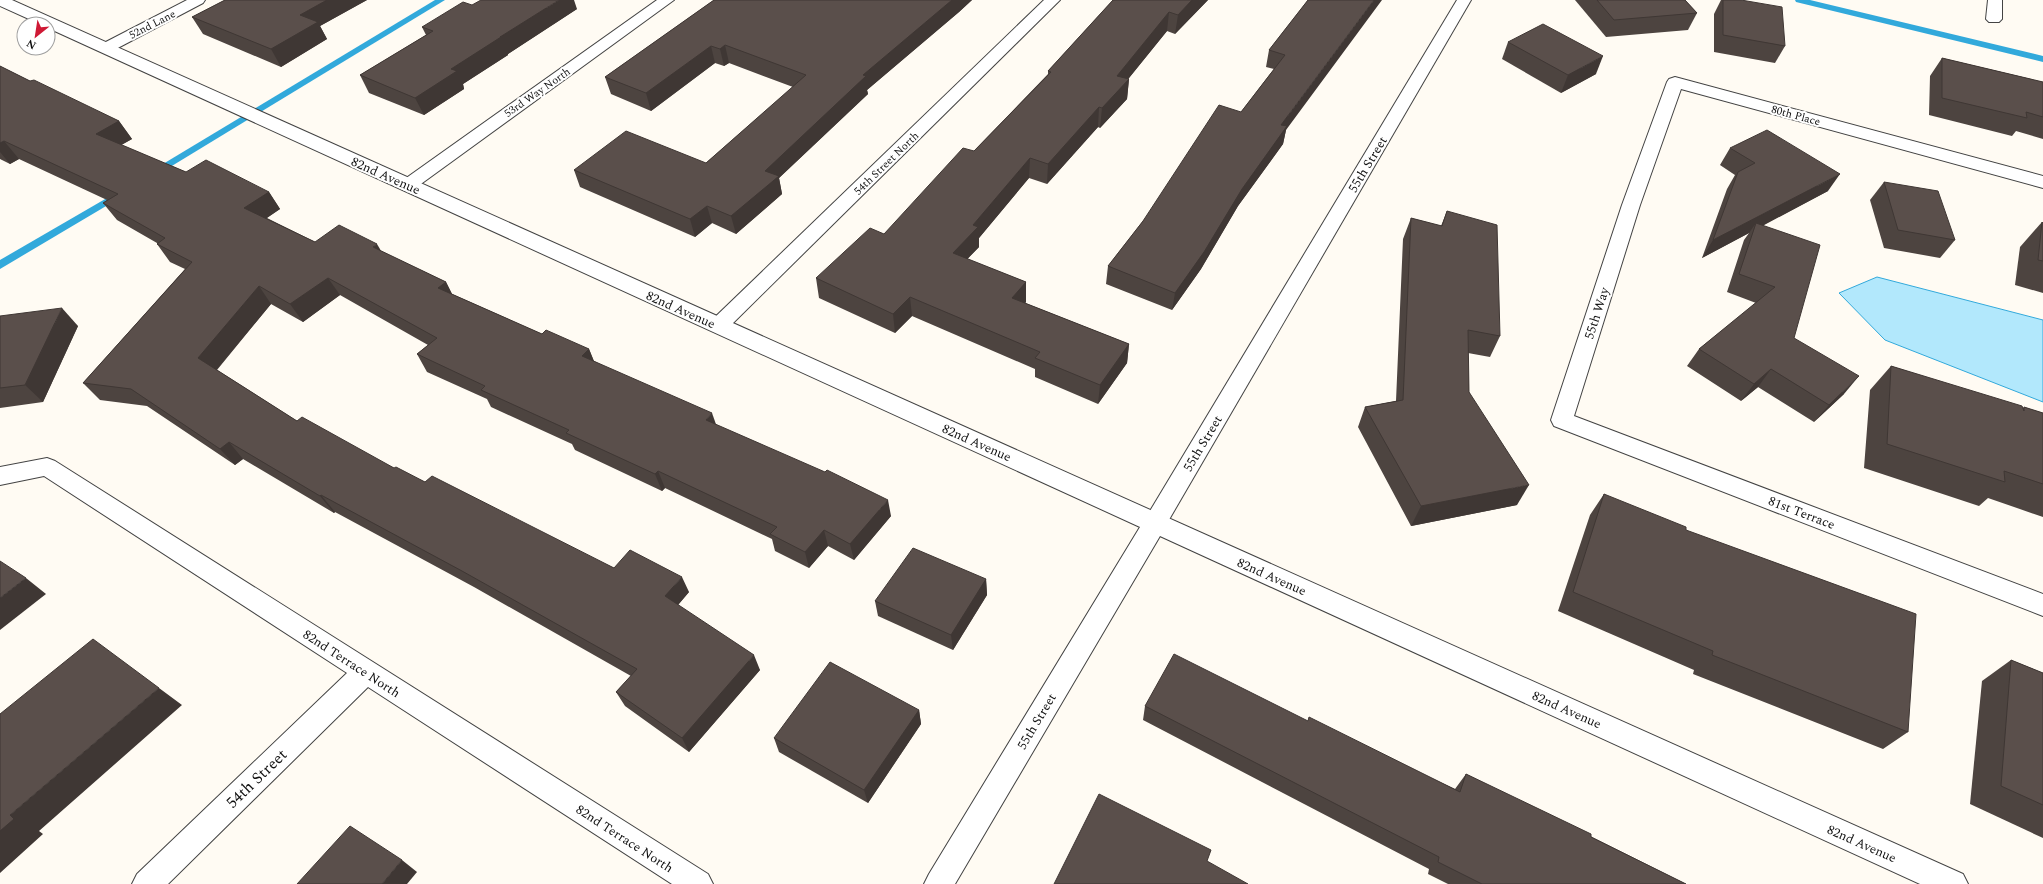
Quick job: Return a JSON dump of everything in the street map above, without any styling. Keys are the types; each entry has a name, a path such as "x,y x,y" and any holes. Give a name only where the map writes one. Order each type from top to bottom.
{"street":[{"name":"82nd Avenue","path":"0,0 1953,884"},
{"name":"52nd Lane","path":"106,48 198,0"},
{"name":"53rd Way North","path":"408,185 667,0"},
{"name":"54th Street North","path":"718,325 1053,0"},
{"name":"55th Street","path":"939,884 1155,523 1464,0"},
{"path":"1994,19 1995,0"},
{"name":"80th Place","path":"1631,206 1675,82 2043,182"},
{"name":"55th Way","path":"1562,420 1631,206"},
{"name":"81st Terrace","path":"1562,420 2043,605"},
{"name":"82nd Terrace North","path":"0,476 47,467 698,884"},
{"name":"54th Street","path":"147,884 366,672"}],"water":[{"path":"1877,277 2043,320 2043,402 1885,340 1839,293"}],"building":[{"path":"225,0 327,0 300,15 318,22 271,49 192,17"},
{"path":"481,0 559,0 451,69 457,71 415,98 360,75 433,31 422,27 463,2 472,5"},
{"path":"714,0 952,0 863,75 866,76 765,171 779,176 731,216 707,206 690,219 574,170 626,131 706,163 806,75 725,45 720,49 711,46 646,93 605,77"},
{"path":"1113,0 1192,0 1178,15 1169,12 1117,76 1129,79 1102,108 1099,107 1048,164 1030,158 973,225 978,227 953,253 1026,282 1012,298 1129,344 1100,385 1035,358 1040,352 910,297 893,314 816,278 870,228 884,234 963,148 974,151 1051,72 1048,71"},
{"path":"1308,0 1374,0 1281,125 1287,126 1242,189 1204,252 1175,293 1108,266 1143,221 1219,105 1241,112 1285,55 1269,50"},
{"path":"1597,0 1685,0 1697,13 1614,20"},
{"path":"1723,0 1741,0 1782,7 1785,46 1723,35"},
{"path":"1543,24 1603,56 1568,75 1508,42"},
{"path":"1942,58 2043,82 2043,117 2026,112 2027,118 1942,98"},
{"path":"0,66 30,81 34,80 119,121 96,134 186,172 206,160 269,192 244,208 315,242 339,225 377,244 373,247 446,282 438,288 542,334 546,330 589,349 582,356 712,413 706,420 825,472 827,470 888,500 850,544 824,530 805,552 770,534 777,527 658,471 655,474 566,433 569,430 481,390 485,386 417,354 437,338 328,278 290,304 259,286 198,358 297,421 302,417 394,468 396,467 425,482 432,476 614,568 630,550 682,577 665,596 754,655 682,738 616,692 637,669 462,571 321,495 320,496 229,442 220,449 131,389 83,383 192,262 157,244 165,238 103,203 118,194 4,141 0,143"},
{"path":"1767,130 1840,174 1713,240 1738,172 1755,163 1730,148"},
{"path":"1884,182 1938,191 1955,240 1898,230"},
{"path":"1447,211 1497,225 1500,336 1468,330 1469,392 1529,485 1421,506 1365,407 1403,400 1411,218 1442,226"},
{"path":"2042,222 2043,223 2043,261 2038,260"},
{"path":"1756,223 1820,245 1794,338 1859,376 1829,405 1771,369 1754,384 1699,349 1775,287 1739,274"},
{"path":"62,308 25,385 0,388 0,316"},
{"path":"1891,366 2022,406 2024,411 2024,407 2043,413 2043,484 2004,471 2005,482 1887,444"},
{"path":"1604,494 1686,527 1686,530 1916,614 1908,732 1712,655 1713,651 1573,592"},
{"path":"913,548 986,579 951,635 875,601"},
{"path":"0,561 26,578 0,598"},
{"path":"93,639 159,688 10,815 14,819 0,831 0,714"},
{"path":"1174,654 1308,721 1309,717 1460,792 1466,774 1591,834 1591,837 1686,884 1482,884 1438,862 1439,857 1145,706"},
{"path":"2011,660 2043,673 2043,805 2001,786"},
{"path":"830,662 919,710 864,790 774,738"},
{"path":"1099,794 1211,850 1207,861 1248,884 1054,884"},
{"path":"350,826 402,860 382,884 297,884"}],"waterway":[{"path":"153,173 441,0"},
{"path":"1799,0 2043,59"},
{"path":"0,265 119,194"}]}
